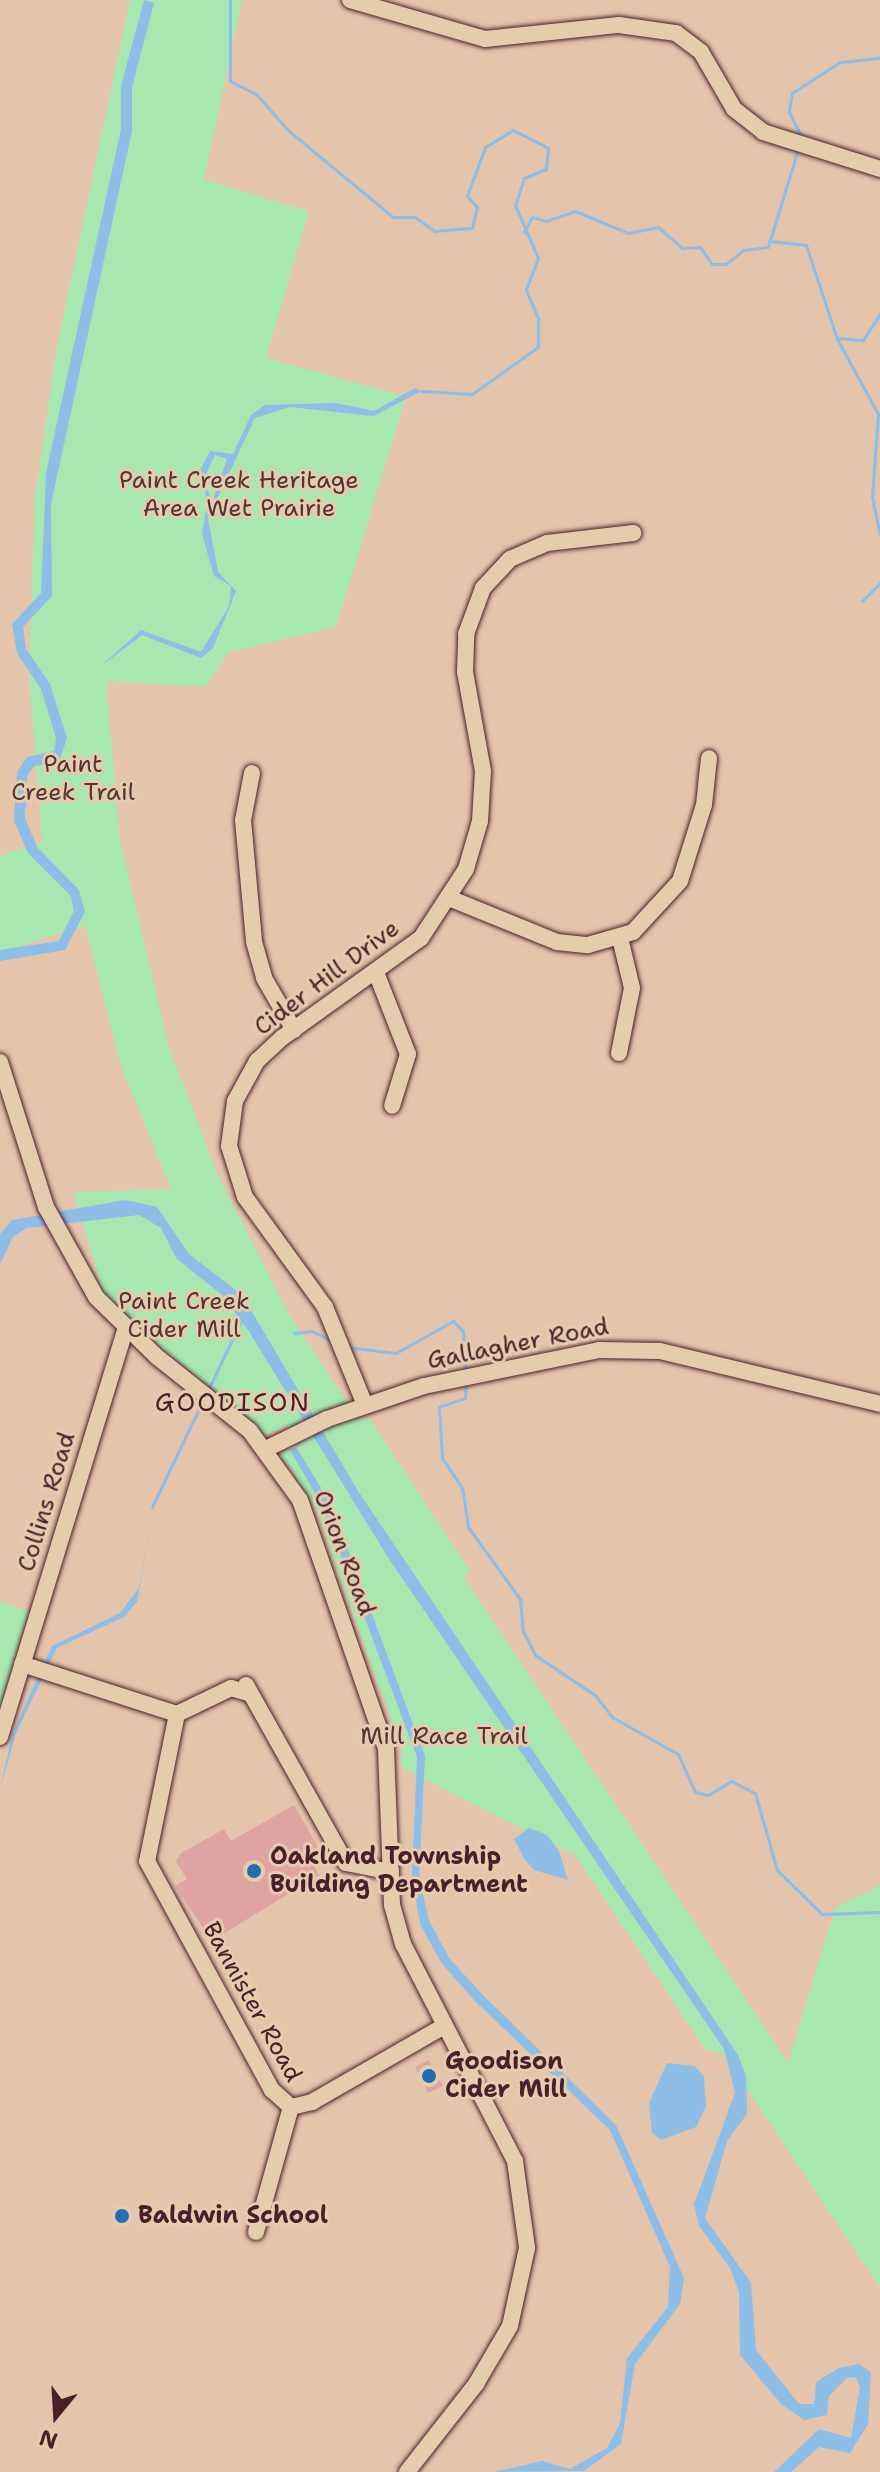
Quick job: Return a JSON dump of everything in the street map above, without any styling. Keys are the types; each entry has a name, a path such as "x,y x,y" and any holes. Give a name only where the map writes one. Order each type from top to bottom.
{"street":[{"path":"350,0 485,39 619,25 676,33 701,52 734,109 763,132 880,169"},
{"name":"Cider Hill Drive","path":"365,1405 325,1307 262,1227 229,1146 245,1077 294,1030 377,975 421,938 449,898 480,821 483,771 465,672 466,634 483,588 510,559 547,543 633,533"},
{"path":"449,898 557,942 588,945 620,938 655,914 680,881 704,805 709,758"},
{"path":"252,773 243,820 254,942 264,978 294,1030"},
{"path":"619,1053 632,988 620,938"},
{"path":"377,975 408,1054 392,1106"},
{"name":"Orion Road","path":"0,1062 46,1207 57,1232 96,1297 126,1328 266,1449 300,1500 377,1713 392,1779 391,1872 403,1944 515,2161 527,2248 510,2326 476,2384 407,2472"},
{"name":"Collins Road","path":"0,1737 126,1328"},
{"name":"Gallagher Road","path":"266,1449 327,1419 365,1405 565,1354 627,1348 880,1404"},
{"path":"22,1664 177,1714 231,1688 247,1689 346,1863 391,1872"},
{"name":"Bannister Road","path":"177,1714 147,1861 272,2090 291,2107"},
{"path":"256,2232 291,2107 312,2102 444,2026"}],"green space":[{"path":"130,0 242,0 204,180 309,211 266,358 406,397 336,627 229,652 205,687 106,681 120,840 169,1048 219,1178 290,1316 359,1420 369,1418 470,1571 463,1576 788,2063 835,1908 880,1885 880,2287 723,2054 706,2050 576,1856 402,1768 401,1748 317,1512 281,1454 301,1445 288,1425 266,1435 106,1301 73,1192 171,1189 121,1066 85,926 0,952 0,856 42,842 29,676 35,497 57,346"},
{"path":"0,1602 29,1611 0,1710"}],"water":[{"path":"144,0 154,3 132,88 132,131 51,504 52,596 23,627 26,649 50,684 67,738 59,762 34,766 27,776 25,818 37,847 79,890 85,912 65,950 0,961 0,950 59,941 74,911 71,896 28,853 14,821 17,772 27,757 54,751 56,738 41,689 17,653 12,624 41,593 46,473 121,129 121,86"},
{"path":"415,388 421,391 374,416 290,407 255,418 208,518 218,572 236,591 213,648 201,658 142,635 101,666 141,630 201,652 229,606 231,586 214,576 202,534 207,502 200,470 210,451 233,454 251,415 265,405 336,403 374,411","holes":["215,455 227,459 212,502 204,478"]},
{"path":"125,1200 157,1207 189,1254 242,1295 358,1491 738,2055 746,2076 747,2114 727,2141 705,2218 751,2283 756,2350 799,2404 814,2404 816,2382 839,2368 859,2364 871,2372 868,2424 850,2453 819,2447 791,2472 774,2472 819,2429 851,2438 860,2387 855,2377 847,2378 829,2396 827,2415 804,2420 781,2404 740,2355 739,2292 730,2268 699,2226 694,2204 735,2093 724,2049 389,1559 248,1330 222,1295 176,1258 161,1228 139,1215 27,1228 13,1237 0,1264 0,1234 12,1220"},
{"path":"296,1447 331,1504 425,1756 419,1877 429,1920 449,1958 616,2125 684,2278 680,2304 635,2364 621,2444 584,2471 494,2472 542,2461 570,2469 607,2448 620,2423 627,2358 668,2307 670,2267 610,2130 475,2001 442,1964 420,1924 412,1877 417,1757 323,1507 290,1450"},
{"path":"154,1508 137,1602 124,1617 57,1648 16,1733 0,1789 13,1732 52,1646 120,1613 139,1588"},
{"path":"529,1828 547,1835 559,1851 568,1880 534,1870 525,1860 514,1839"},
{"path":"667,2063 695,2066 704,2077 706,2107 696,2127 661,2140 652,2133 649,2103"}],"building":[{"name":"Oakland Township Building Department","path":"294,1805 318,1847 307,1854 319,1875 212,1941 175,1886 187,1879 176,1862 181,1853 224,1829 231,1841"},
{"name":"Goodison Cider Mill","path":"429,2060 443,2086 428,2093 415,2067"}],"waterway":[{"path":"230,0 230,81 257,95 289,131 393,217 415,217 434,231 472,228 477,207 467,196 485,147 513,130 548,148 546,169 524,178 515,205 538,258 526,290 538,318 538,347 472,394 421,391"},
{"path":"802,138 789,111 792,93 840,62 880,58"},
{"path":"524,232 532,217 546,221 575,211 628,233 658,227 682,248 700,247 712,264 726,264 743,250 768,247 798,149"},
{"path":"769,241 806,245 837,339 878,414 872,497 880,534"},
{"path":"838,338 863,340 880,314"},
{"path":"862,601 880,583"},
{"path":"209,1388 241,1321"},
{"path":"346,1347 396,1353 453,1321 463,1331 465,1372"},
{"path":"294,1333 312,1331 332,1341"},
{"path":"466,1383 465,1398 439,1407 442,1458 462,1488 468,1527 520,1599 523,1631 535,1655 595,1695 612,1717 678,1754 695,1792 708,1795 731,1781 755,1793 777,1870 822,1914 880,1912"},
{"path":"152,1507 202,1402"}],"place":[{"name":"Oakland Township Building Department","path":"254,1871"},
{"name":"Goodison Cider Mill","path":"429,2076"},
{"name":"Baldwin School","path":"122,2216"}],"district":[{"name":"GOODISON","path":"233,1402"}],"park label":[{"name":"Paint Creek Heritage Area Wet Prairie","path":"239,495"},
{"name":"Paint Creek Trail","path":"73,779"},
{"name":"Paint Creek Cider Mill","path":"184,1316"},
{"name":"Mill Race Trail","path":"444,1737"}]}
